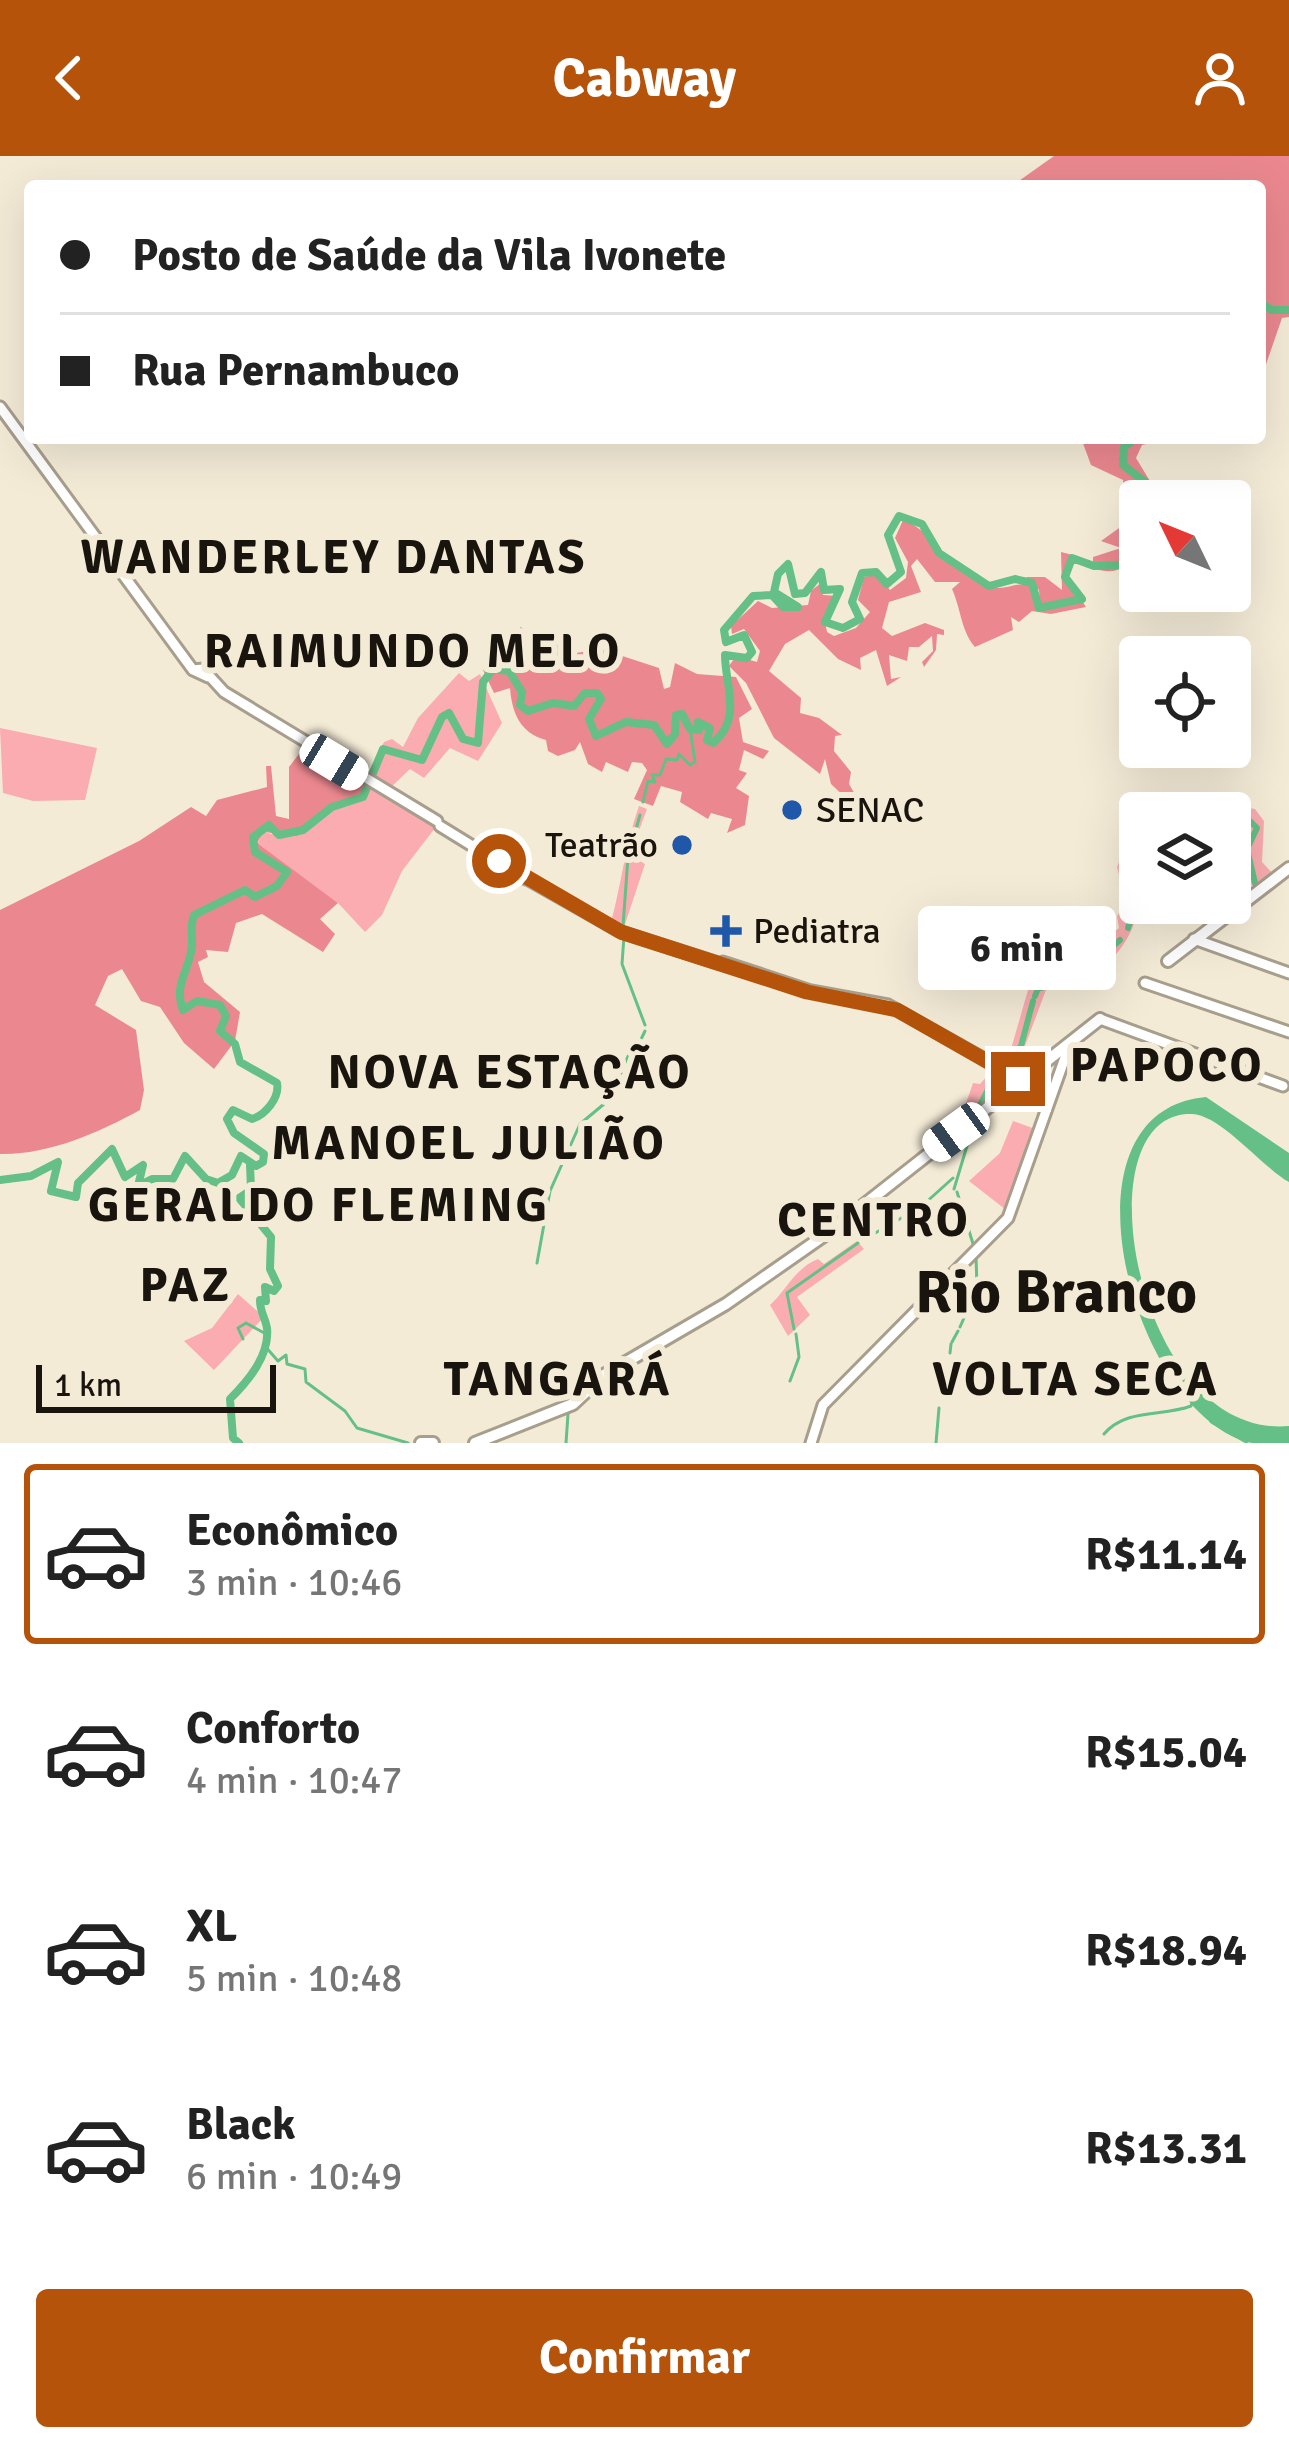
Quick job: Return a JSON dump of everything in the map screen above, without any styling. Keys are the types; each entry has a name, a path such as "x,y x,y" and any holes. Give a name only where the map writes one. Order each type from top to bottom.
{"main road":[{"path":"0,406 24,438"},
{"path":"28,444 197,670 368,781 625,932 807,992 897,1010 1023,1081"},
{"path":"1168,961 1289,868"},
{"path":"1194,939 1289,973"},
{"path":"1149,984 1289,1032"},
{"path":"480,1443 577,1405 595,1388 826,1236 1102,1024 1287,1083"},
{"path":"811,1443 820,1409 1010,1216 1069,1048"},
{"path":"421,1443 433,1443"}],"shaded area":[{"path":"1054,156 1289,156 1289,317 1282,318 1266,364 1266,180 1020,180"},
{"path":"1083,444 1146,444 1136,458 1149,480 1123,480 1091,465"},
{"path":"903,520 978,581 997,588 1030,584 1038,608 1079,603 1040,607 1039,590 1026,577 1045,577 1062,590 1061,552 1073,555 1066,576 1086,607 1051,614 1032,611 1019,622 1011,617 1013,630 975,647 952,589 960,582 935,582 917,559 911,566 921,592 889,602 882,628 892,636 925,623 944,630 944,635 937,634 936,650 924,667 922,662 933,651 932,636 919,647 909,647 907,661 889,655 891,679 901,677 887,686 876,650 860,658 861,670 838,659 809,630 785,644 769,671 801,698 800,713 819,718 842,735 835,736 834,751 851,772 849,784 856,796 850,802 831,784 825,759 820,774 774,738 746,683 729,666 736,656 757,662 760,651 744,629 732,634 731,626 758,601 772,608 808,605 811,591 822,582 823,595 838,596 824,616 827,632 834,636 856,628 870,612 858,600 864,577 877,574 890,590 906,578 908,562 895,538"},
{"path":"1119,528 1119,547 1101,541"},
{"path":"1119,549 1119,569 1093,568 1093,557"},
{"path":"521,627 536,642 558,642 576,653 601,649 659,668 664,689 670,687 675,663 697,674 736,677 752,709 739,718 743,742 769,751 763,759 744,750 739,770 747,773 736,788 749,796 745,825 727,833 732,819 711,813 708,819 680,802 682,792 661,786 653,806 634,799 647,770 642,763 632,762 628,772 606,762 602,772 588,764 580,742 575,750 558,756 548,751 546,740 519,721 510,688 494,693 483,670 493,647"},
{"path":"459,673 469,681 480,674 502,723 478,761 450,748 424,778 410,769 387,791 366,777 384,742 392,739 403,747 418,718"},
{"path":"0,728 97,748 85,800 33,801 3,793"},
{"path":"302,750 370,787 364,797 344,803 297,836 264,832 257,843 338,903 320,919 335,934 323,952 262,914 236,923 228,952 206,950 208,957 198,962 204,982 240,1012 235,1041 214,1069 184,1043 160,1007 141,1001 122,969 108,976 95,1005 136,1030 144,1090 140,1110 72,1141 0,1154 0,910 139,841 191,807 206,816 217,800 267,787 266,766 271,766 276,816 289,819 289,767"},
{"path":"370,787 435,828 402,871 382,915 365,932 338,903 257,844 264,832 283,837 305,833 344,803 364,797"},
{"path":"639,806 647,809 632,849 642,854 640,861 645,864 624,927 611,922"},
{"path":"1251,808 1264,821 1262,862 1276,877 1255,892 1251,884"},
{"path":"1119,913 1119,924 1133,924 1112,959 1116,968 1046,990 1017,1067 1004,1073 969,1118 962,1115 973,1083 980,1084 1011,1049 1028,990 1045,965 1079,961 1119,928 1117,916"},
{"path":"1206,1097 1289,1153 1289,1182 1203,1117 1192,1114 1157,1127 1137,1163 1132,1215 1140,1274 1161,1332 1193,1383 1236,1416 1289,1426 1289,1443 1252,1443 1210,1422 1173,1381 1144,1327 1126,1266 1120,1206 1130,1154 1158,1115"},
{"path":"1013,1121 1038,1130 1010,1213 969,1181 1000,1153"},
{"path":"857,1241 864,1249 797,1297 810,1315 788,1336 770,1305 803,1268 818,1259 824,1264"},
{"path":"238,1294 264,1317 214,1370 184,1341 212,1328"}],"waterway":[{"path":"1266,306 1289,310"},
{"path":"1128,444 1123,465 1142,480"},
{"path":"0,1180 31,1176 58,1162 51,1191 76,1197 78,1183 112,1149 125,1177 143,1165 138,1186 152,1179 173,1179 185,1156 206,1179 218,1183 232,1175 241,1156 256,1166 263,1162 264,1154 234,1133 227,1119 233,1110 252,1119 262,1114 274,1100 277,1083 240,1062 235,1044 220,1031 226,1016 220,1005 197,1001 183,1010 180,1001 194,915 245,890 255,897 277,886 287,872 255,852 253,837 269,825 279,835 303,830 332,807 363,797 383,749 422,760 442,717 449,713 463,739 478,743 483,682 493,669 509,671 522,692 520,705 528,711 553,703 574,706 585,693 597,693 601,699 589,719 596,736 626,722 654,725 667,744 675,734 676,715 682,714 690,729 699,730 698,722 710,728 707,740 713,743 730,712 725,655 747,658 752,652 744,635 726,642 724,630 753,596 772,595 783,607 798,607 774,592 778,574 788,564 795,594 805,593 821,572 824,590 840,589 825,622 843,628 860,619 852,602 862,573 876,572 887,584 901,572 888,535 899,516 922,524 939,553 989,586 1015,579 1032,583 1039,608 1082,599 1065,577 1072,558 1094,566 1119,565"},
{"path":"643,802 648,781 655,782 652,775 660,775 666,759 677,760 679,754 690,765 695,762 690,729"},
{"path":"623,926 628,857 640,815"},
{"path":"1251,822 1257,828 1251,841"},
{"path":"1251,866 1255,883"},
{"path":"1128,928 1129,924"},
{"path":"624,936 622,964 645,1025"},
{"path":"1096,961 1120,940"},
{"path":"1041,988 1087,967"},
{"path":"1035,996 1037,991"},
{"path":"976,1113 998,1069 1021,1046 1033,1001"},
{"path":"636,1050 645,1031"},
{"path":"537,1263 550,1191 580,1124 610,1099 629,1054"},
{"path":"559,1075 585,1082 604,1066 622,1061"},
{"path":"489,1066 504,1069 524,1084"},
{"path":"532,1082 552,1073"},
{"path":"954,1189 973,1126"},
{"path":"239,1443 233,1438 230,1399 261,1358 267,1328 260,1300 266,1301 265,1287 274,1291 278,1286 270,1269 271,1237 239,1198 251,1190 250,1164"},
{"path":"923,1205 953,1178"},
{"path":"957,1192 974,1247"},
{"path":"863,1240 919,1208"},
{"path":"794,1329 787,1293 858,1243"},
{"path":"976,1256 977,1287"},
{"path":"960,1327 976,1291"},
{"path":"243,1339 238,1328 246,1323 266,1334"},
{"path":"952,1342 958,1331"},
{"path":"790,1381 799,1357 796,1334"},
{"path":"950,1353 951,1344"},
{"path":"264,1345 278,1361 286,1355 287,1364 305,1369 306,1382 345,1411 357,1428 408,1443"},
{"path":"942,1396 944,1391"},
{"path":"1104,1434 1123,1420 1191,1406 1193,1400"},
{"path":"936,1443 939,1408"},
{"path":"566,1443 568,1414"},
{"path":"1213,1420 1246,1439"}],"place":[{"name":"SENAC","path":"792,810"},
{"name":"Teatrão","path":"682,845"},
{"name":"Pediatra","path":"726,931"}],"district":[{"name":"WANDERLEY DANTAS","path":"334,557"},
{"name":"RAIMUNDO MELO","path":"413,651"},
{"name":"PAPOCO","path":"1167,1065"},
{"name":"NOVA ESTAÇÃO","path":"510,1072"},
{"name":"MANOEL JULIÃO","path":"469,1143"},
{"name":"GERALDO FLEMING","path":"319,1205"},
{"name":"CENTRO","path":"874,1220"},
{"name":"PAZ","path":"186,1285"},
{"name":"Rio Branco","path":"1056,1293"},
{"name":"TANGARÁ","path":"558,1379"},
{"name":"VOLTA SECA","path":"1076,1379"}],"route":[{"path":"499,861 561,902 621,932 807,992 897,1010 1018,1079"}]}
